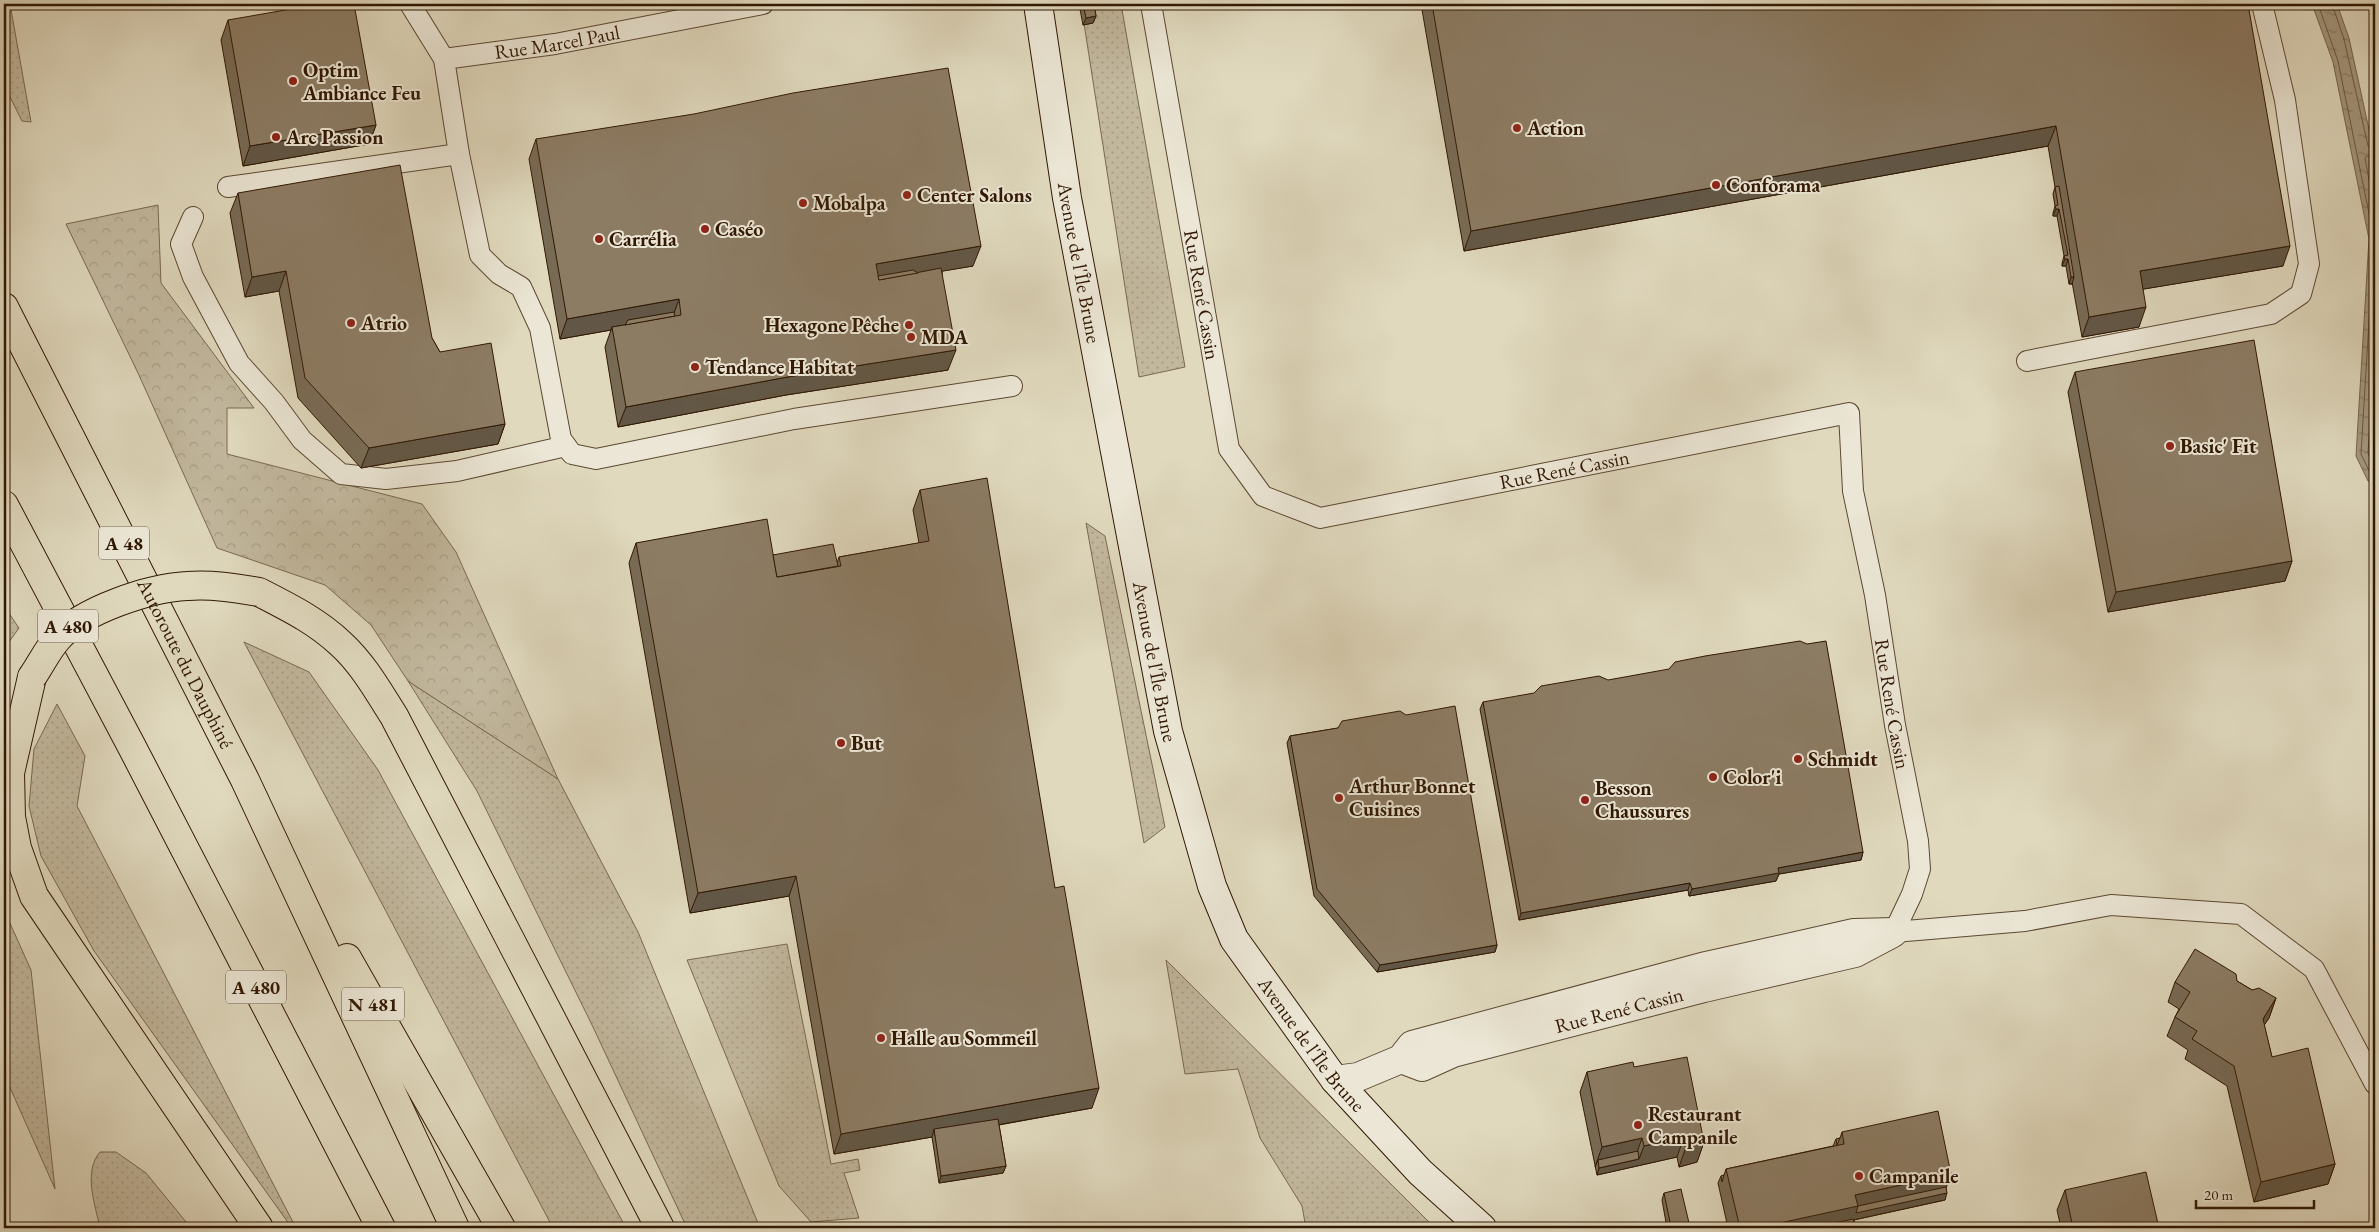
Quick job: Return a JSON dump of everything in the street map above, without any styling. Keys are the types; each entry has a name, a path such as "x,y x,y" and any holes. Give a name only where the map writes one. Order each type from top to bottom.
{"highway":[{"name":"Autoroute du Dauphiné","path":"4,307 245,780"},
{"name":"A 480","path":"4,505 137,756 381,1228"},
{"path":"4,709 32,677 58,638 83,619 114,602 185,586 218,586 259,592 306,616 341,644 368,676 394,716 660,1228"},
{"path":"32,677 10,773 11,817 17,848 34,896 259,1228"},
{"path":"245,780 455,1228"},
{"name":"N 481","path":"245,780 501,1228"}],"street":[{"name":"Avenue de l'Île Brune","path":"1038,4 1067,198 1111,441 1134,546 1171,740 1212,886 1234,939 1336,1080 1420,1172 1480,1227"},
{"name":"Rue René Cassin","path":"1336,1080 1358,1077 1401,1059 1412,1045 1702,967 1854,933 1894,932"}],"lane":[{"path":"410,4 444,59 459,154 480,255 499,274 520,288 540,328 561,439 572,454 596,459 794,419 1012,386"},
{"name":"Rue Marcel Paul","path":"444,59 555,44 763,4"},
{"name":"Rue René Cassin","path":"1151,4 1229,449 1263,496 1320,518 1849,413 1853,491 1875,595 1895,725 1918,841 1920,869 1912,894 1894,932"},
{"path":"2026,361 2272,314 2301,294 2309,264 2285,100 2262,4"},
{"path":"228,187 459,154"},
{"path":"193,217 181,244 193,277 239,363 274,402 302,440 341,474 386,479 457,470 566,446"},
{"path":"1894,932 2025,921 2111,905 2241,914 2314,969 2375,1084"}],"green space":[{"path":"4,4 10,4 31,122 22,121 4,85"},
{"path":"1081,4 1121,4 1185,367 1139,377"},
{"path":"158,205 161,283 254,408 227,408 227,454 422,504 456,552 558,779 408,681 371,625 325,585 217,548 138,373 66,224"},
{"path":"1086,523 1105,536 1165,827 1144,843"},
{"path":"4,606 19,628 4,649"},
{"path":"244,642 309,672 378,770 626,1228 553,1228"},
{"path":"408,681 558,779 638,932 760,1228 687,1228 593,1027 477,791"},
{"path":"57,704 85,756 77,806 296,1228 292,1228 94,951 41,856 29,806 34,749"},
{"path":"4,910 31,970 55,1189 4,1074"},
{"path":"787,944 831,1164 858,1159 860,1170 844,1173 859,1218 811,1222 779,1186 687,960"},
{"path":"1166,960 1436,1228 1306,1228 1302,1206 1260,1138 1238,1069 1185,1074"},
{"path":"100,1152 116,1152 146,1173 191,1228 100,1228 93,1199 91,1179 95,1160"}],"water":[{"path":"2312,4 2337,4 2349,38 2375,157 2375,485 2368,481 2356,456 2369,239 2333,62"}],"building":[{"name":"Optim Ambiance Feu","path":"320,4 354,4 376,125 250,146 228,20"},
{"path":"1083,4 1094,4 1096,16 1086,18"},
{"name":"Conforama","path":"1432,4 2248,4 2290,246 2140,271 2146,307 2089,317 2056,126 1471,231"},
{"path":"948,68 981,246 876,264 879,280 941,268 956,350 793,376 626,407 612,327 681,315 679,299 567,319 536,139 694,114 793,93"},
{"name":"Atrio","path":"400,165 432,338 440,352 491,343 505,424 369,448 305,378 286,271 252,277 238,193"},
{"path":"2059,186 2074,277 2071,277 2068,259 2065,259 2064,256 2068,255 2059,209 2056,209 2055,206 2058,205 2055,187"},
{"path":"913,270 918,273 879,280 878,276"},
{"path":"674,312 675,316 625,325 628,320"},
{"name":"Basic' Fit","path":"2254,340 2292,561 2116,592 2075,372"},
{"name":"But","path":"987,478 1055,888 1064,886 1099,1088 841,1134 796,876 698,893 636,543 767,519 777,577 841,566 839,557 929,541 920,490"},
{"path":"833,544 838,566 777,577 773,555"},
{"path":"1800,641 1807,644 1826,641 1863,852 1778,868 1779,873 1692,889 1690,883 1521,913 1483,702 1534,693 1541,686 1599,676 1608,680 1669,669 1675,662"},
{"path":"1455,706 1497,945 1380,965 1317,889 1290,736 1338,728 1342,721 1400,711 1406,715"},
{"path":"2195,949 2236,974 2237,981 2252,990 2259,988 2276,998 2263,1019 2272,1057 2308,1048 2335,1164 2261,1182 2234,1066 2192,1039 2197,1031 2175,1017 2190,992 2175,982"},
{"name":"Restaurant Campanile","path":"1687,1057 1704,1142 1686,1147 1684,1137 1644,1146 1642,1138 1602,1147 1587,1072 1633,1062 1634,1067"},
{"name":"Campanile","path":"1938,1111 1951,1174 1855,1195 1858,1206 1757,1228 1740,1228 1726,1169 1844,1144 1842,1132"},
{"path":"998,1119 1006,1166 941,1176 934,1129"},
{"path":"1638,1151 1639,1159 1599,1168 1598,1160"},
{"path":"2146,1172 2159,1228 2073,1228 2065,1190"},
{"path":"1946,1187 1947,1193 1856,1213 1858,1206"},
{"path":"1681,1189 1689,1223 1671,1227 1664,1193"},
{"path":"1853,1219 1855,1225 1840,1228 1812,1228"}],"place":[{"name":"Optim Ambiance Feu","path":"293,81"},
{"name":"Action","path":"1517,128"},
{"name":"Arc Passion","path":"276,137"},
{"name":"Conforama","path":"1716,185"},
{"name":"Center Salons","path":"907,195"},
{"name":"Mobalpa","path":"803,203"},
{"name":"Caséo","path":"705,229"},
{"name":"Carrélia","path":"599,239"},
{"name":"Atrio","path":"351,323"},
{"name":"Hexagone Pêche","path":"909,325"},
{"name":"MDA","path":"911,337"},
{"name":"Tendance Habitat","path":"695,367"},
{"name":"Basic' Fit","path":"2170,446"},
{"name":"But","path":"841,743"},
{"name":"Schmidt","path":"1798,759"},
{"name":"Color'i","path":"1713,777"},
{"name":"Arthur Bonnet Cuisines","path":"1339,798"},
{"name":"Besson Chaussures","path":"1585,800"},
{"name":"Halle au Sommeil","path":"881,1038"},
{"name":"Restaurant Campanile","path":"1638,1125"},
{"name":"Campanile","path":"1859,1176"}]}
